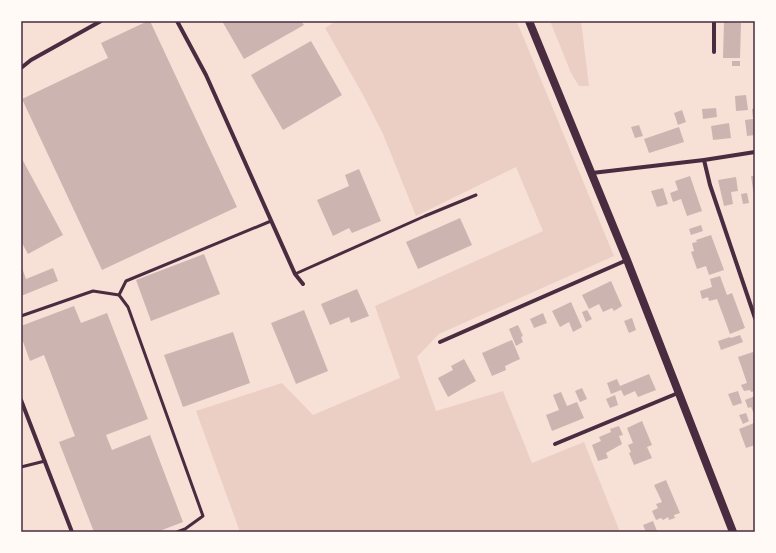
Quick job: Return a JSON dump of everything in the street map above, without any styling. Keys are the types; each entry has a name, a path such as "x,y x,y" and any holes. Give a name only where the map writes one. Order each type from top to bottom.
{"main road":[{"path":"529,21 626,260 733,532"}],"street":[{"path":"21,68 31,60 101,21"},
{"path":"177,21 206,75 295,274 303,284"},
{"path":"714,21 714,52"},
{"path":"591,173 704,160 755,152"},
{"path":"704,160 710,185 755,318"},
{"path":"440,342 626,260"},
{"path":"555,444 678,393"},
{"path":"21,400 46,461 72,532"}],"lane":[{"path":"295,274 476,195"},
{"path":"119,295 126,281 271,221"},
{"path":"21,316 93,291 119,295 128,307 203,516 185,529 177,532"},
{"path":"21,467 46,461"}],"shaded area":[{"path":"336,21 516,21 614,256 439,334 417,357 436,411 503,391 532,463 584,442 620,532 240,532 196,411 282,383 313,415 400,378 375,306 543,231 516,167 416,216 383,134 362,93 325,28"},
{"path":"550,21 581,21 589,86 579,86 571,73"}],"building":[{"path":"150,21 237,207 102,270 22,99 108,58 101,43"},
{"path":"222,21 301,21 304,25 244,59"},
{"path":"724,22 741,23 740,58 723,58"},
{"path":"311,41 342,95 283,130 251,75"},
{"path":"732,61 740,61 740,66 732,66"},
{"path":"746,95 748,110 736,111 735,96"},
{"path":"716,108 717,117 703,119 702,109"},
{"path":"755,108 755,135 747,136 745,120 753,119 752,109"},
{"path":"682,110 686,122 678,125 674,113"},
{"path":"729,123 731,138 713,140 711,126"},
{"path":"639,125 643,136 635,138 631,127"},
{"path":"679,127 684,142 649,153 644,139"},
{"path":"21,157 63,235 28,254 21,241"},
{"path":"359,169 381,221 352,233 349,228 333,236 317,200 349,186 345,175"},
{"path":"690,176 702,211 687,216 681,199 673,202 670,193 678,190 675,181"},
{"path":"751,176 755,176 755,196 754,196"},
{"path":"736,177 738,191 731,192 733,204 724,206 718,180"},
{"path":"663,188 668,204 657,207 651,191"},
{"path":"747,193 749,203 743,204 741,194"},
{"path":"460,218 472,245 418,269 406,242"},
{"path":"701,225 703,231 691,235 689,229"},
{"path":"711,235 724,270 709,275 706,266 697,269 691,252 694,251 692,243 697,242 696,240"},
{"path":"204,254 220,294 151,321 136,280"},
{"path":"21,265 26,279 53,268 58,281 21,296"},
{"path":"720,276 727,295 732,293 745,328 730,334 717,299 709,301 708,297 702,299 700,291 712,287 710,279"},
{"path":"611,281 622,306 614,311 612,308 603,312 599,304 589,309 582,295"},
{"path":"357,289 369,316 351,323 349,317 330,325 321,304"},
{"path":"571,302 582,327 573,332 569,322 560,327 552,311"},
{"path":"74,306 81,323 107,313 148,419 106,435 112,450 150,435 183,522 157,532 94,532 59,442 75,436 44,355 30,361 21,336 21,326"},
{"path":"304,310 328,371 296,384 271,323"},
{"path":"587,310 592,319 586,322 582,312"},
{"path":"543,313 547,323 534,328 530,319"},
{"path":"632,318 636,330 629,333 624,321"},
{"path":"518,325 523,336 521,337 523,342 516,346 509,329"},
{"path":"233,332 250,383 183,407 164,355"},
{"path":"740,335 743,342 721,350 718,341"},
{"path":"512,340 520,359 505,366 506,370 492,376 482,353"},
{"path":"753,352 755,359 755,391 751,392 750,390 744,391 741,385 747,383 738,357"},
{"path":"464,359 476,381 448,397 438,378 453,370 451,366"},
{"path":"649,374 656,390 638,397 635,391 624,396 621,390 611,394 607,383 617,379 620,386"},
{"path":"582,388 587,399 580,402 575,391"},
{"path":"738,391 742,403 733,406 728,394"},
{"path":"561,392 567,406 577,402 584,418 552,431 546,415 559,410 553,395"},
{"path":"615,395 618,405 610,408 606,399"},
{"path":"755,396 754,414 751,407 748,408 745,400"},
{"path":"746,413 749,421 743,424 739,415"},
{"path":"642,421 652,445 647,447 652,458 634,465 629,453 631,452 628,445 633,443 627,428"},
{"path":"754,423 755,445 746,448 739,429"},
{"path":"619,426 623,435 619,436 622,444 606,453 608,458 598,461 592,445 601,441 599,437 611,432 610,429"},
{"path":"666,480 680,513 674,515 675,518 669,520 668,517 663,520 661,518 656,520 652,511 658,508 656,504 662,502 654,485"},
{"path":"653,521 657,531 646,532 643,525"}]}
